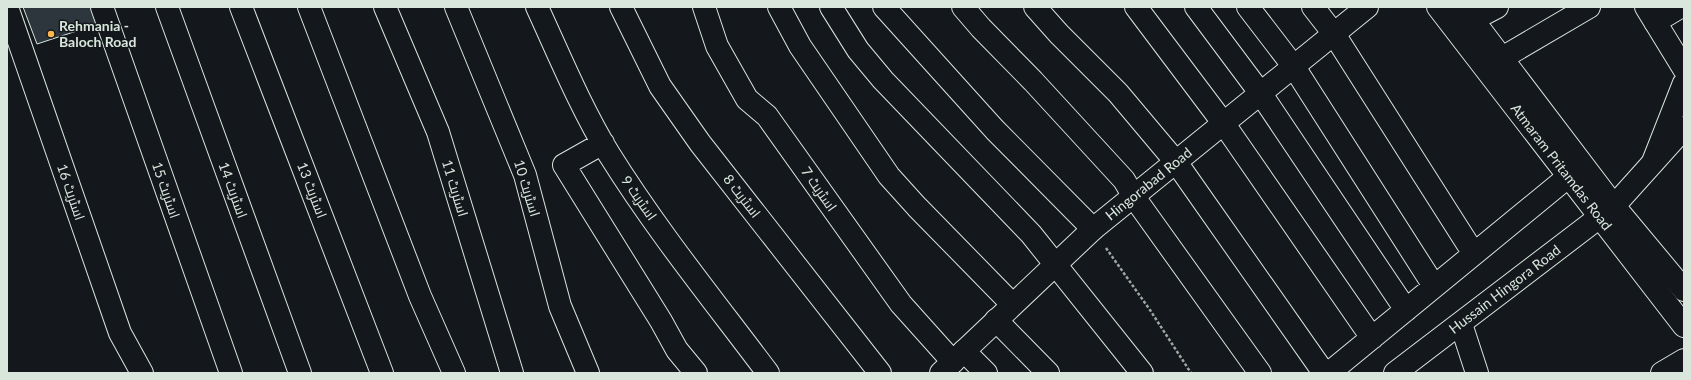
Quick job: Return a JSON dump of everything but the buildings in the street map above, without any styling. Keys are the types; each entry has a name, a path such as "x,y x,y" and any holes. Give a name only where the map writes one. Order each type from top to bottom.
{"street":[{"name":"اسٹریٹ 16","path":"7,7 120,333 142,373"},
{"name":"اسٹریٹ 15","path":"102,7 231,373"},
{"name":"اسٹریٹ 14","path":"167,7 300,373"},
{"name":"اسٹریٹ 13","path":"242,7 382,373"},
{"path":"309,7 420,296 454,373"},
{"name":"اسٹریٹ 11","path":"385,7 438,132 512,373"},
{"name":"اسٹریٹ 10","path":"456,7 525,175 560,306 588,373"},
{"name":"اسٹریٹ 9","path":"537,7 572,84 603,143 643,205 768,373"},
{"name":"اسٹریٹ 8","path":"621,7 660,86 700,143 880,373"},
{"name":"اسٹریٹ 7","path":"704,7 717,46 747,99 768,116 901,304 952,362 986,373"},
{"path":"779,7 800,46 889,176 917,207 1012,304"},
{"path":"832,7 858,50 883,80 1031,234 1142,373"},
{"path":"884,7 995,130 1093,229"},
{"path":"963,7 980,28 1033,80 1124,180 1134,197 1260,373"},
{"path":"1035,7 1058,34 1118,93 1176,162 1324,373"},
{"path":"1136,7 1224,124 1372,338"},
{"path":"1196,7 1261,94 1406,310"},
{"path":"1248,7 1294,67 1434,286"},
{"path":"1313,7 1334,34 1474,254"},
{"name":"Hingorabad Road","path":"952,362 1093,229 1367,7"},
{"name":"Atmaram Pritamdas Road","path":"1438,7 1569,176 1608,211 1684,290"},
{"path":"1467,14 1497,7"},
{"path":"1502,58 1589,7"},
{"path":"1680,7 1650,14 1684,69"},
{"name":"Atmaram Pritamdas Road","path":"1467,14 1502,58 1608,211 1684,326"},
{"path":"1653,162 1684,83"},
{"name":"Hussain Hingora Road","path":"1395,373 1608,211 1684,128"},
{"path":"603,143 564,165 662,321 677,350 696,373"},
{"path":"1329,373 1569,176"},
{"path":"996,320 1048,373"},
{"path":"1461,324 1477,373"},
{"path":"1662,373 1684,360"}],"path":[{"path":"1093,229 1150,310 1191,373"}],"place":[{"name":"Rehmania - Baloch Road","path":"51,34"}]}
